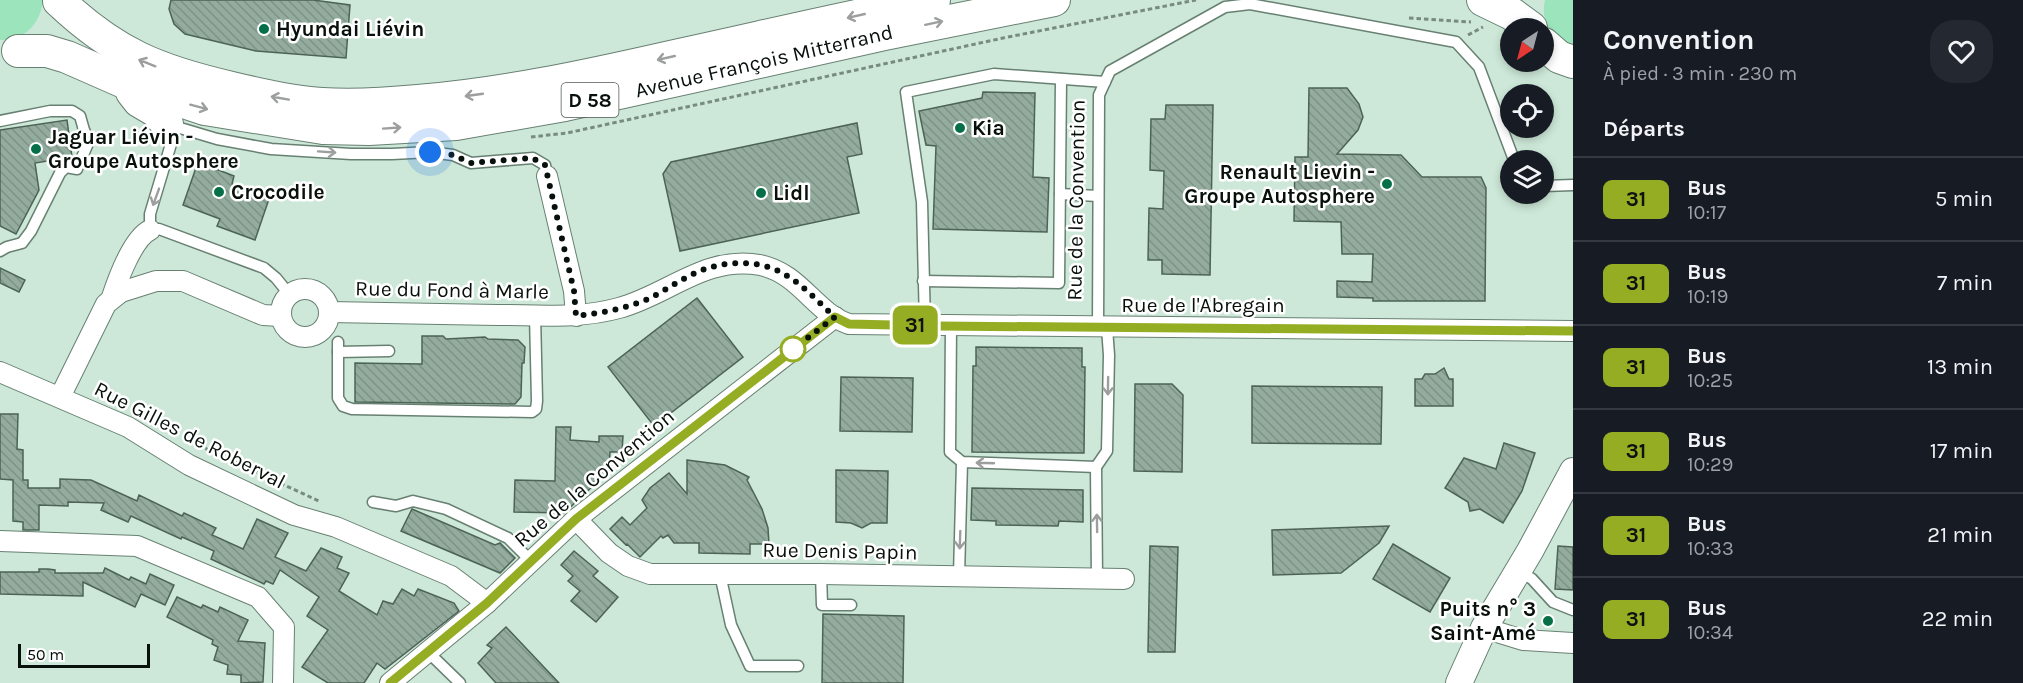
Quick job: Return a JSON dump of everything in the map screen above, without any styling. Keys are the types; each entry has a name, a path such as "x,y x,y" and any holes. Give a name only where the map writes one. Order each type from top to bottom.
{"main road":[{"name":"Avenue François Mitterrand","path":"59,0 111,44 141,61 169,71 281,99 322,104 372,105 449,99 554,83 934,0"},
{"path":"9,51 31,45 46,32 56,14 59,0"},
{"name":"Avenue François Mitterrand","path":"9,51 47,51 67,57 124,82 205,109 322,128 369,129 456,124 565,105 885,34 1054,0"},
{"path":"1532,18 1534,0"},
{"path":"1485,8 1512,14 1518,18"},
{"path":"124,82 139,100 156,111 167,124"}],"street":[{"path":"547,176 574,291 576,316"},
{"path":"112,297 129,257 141,237 150,230"},
{"path":"129,257 138,275 147,284"},
{"name":"Rue du Fond à Marle","path":"329,312 576,316 620,308 647,299 704,269 742,263 761,265 780,272 797,283 835,317"},
{"path":"60,397 106,304 121,292 168,280 183,281 263,315 281,316"},
{"path":"304,289 311,290 324,298 329,312 328,320 321,332 307,337 300,337 287,330 281,316 284,300 290,294 304,289"},
{"name":"Rue de l'Abregain","path":"835,317 849,324 951,326 1573,331"},
{"name":"Rue de la Convention","path":"390,683 487,603 576,519 835,317"},
{"name":"Rue Gilles de Roberval","path":"0,372 128,427 189,465 294,515 336,527 451,576 487,603"},
{"path":"1459,683 1484,628 1573,471"},
{"name":"Rue Denis Papin","path":"576,519 609,553 628,566 650,574 821,574 1124,579"},
{"path":"0,541 137,546 258,597 284,627 283,683"},
{"path":"1484,628 1523,640 1573,643"}],"lane":[{"name":"Rue de la Convention","path":"1096,467 1107,451 1109,356 1102,328 1098,196 1099,95 1110,71 1226,7 1250,4 1456,42"},
{"path":"1456,42 1479,67 1510,150"},
{"path":"925,325 922,202 906,92 994,75 1105,82"},
{"path":"924,280 1059,283 1061,79"},
{"path":"0,121 50,111 72,111 80,116 89,141 77,169 66,167 60,173 31,231 22,243 0,251"},
{"path":"167,124 217,139 271,148 351,154 430,152 453,155 471,163 532,158 545,165 547,176"},
{"path":"167,124 171,144 150,214 150,230 159,229 264,268 290,294"},
{"path":"1554,186 1573,185"},
{"path":"1060,194 1098,196"},
{"path":"389,351 338,347 338,398 343,406 352,409 532,412 536,409 537,401 536,315"},
{"path":"951,326 950,452 962,462 1096,467 1096,579"},
{"path":"959,576 962,462"},
{"path":"373,502 396,506 413,501 446,509 508,538 531,561"},
{"path":"1518,570 1532,579 1553,602 1573,610"},
{"path":"720,574 731,625 750,666 798,666"},
{"path":"821,574 822,605 851,605"},
{"path":"428,652 460,683"}],"path":[{"path":"522,138 567,133 1004,38 1196,0"},
{"path":"1456,42 1485,8"},
{"path":"185,439 323,503"}],"green space":[{"path":"0,0 43,1 38,17 29,29 16,38 0,40"},
{"path":"1545,0 1573,0 1573,45 1554,35 1554,18 1545,18"}],"building":[{"name":"Hyundai Liévin","path":"171,0 313,0 350,5 346,58 256,51 185,34 174,24 169,9"},
{"path":"1309,88 1347,88 1359,104 1363,117 1358,130 1337,154 1401,155 1422,177 1481,177 1486,188 1485,301 1373,301 1373,298 1337,297 1337,281 1372,282 1373,254 1342,254 1341,222 1294,221 1295,157 1308,157"},
{"path":"983,92 1035,93 1033,177 1049,178 1047,232 933,229 936,146 926,145 919,111 982,98"},
{"path":"1166,105 1213,105 1210,275 1162,274 1162,260 1148,260 1149,208 1163,209 1164,171 1150,170 1151,119 1165,119"},
{"path":"67,120 72,157 35,163 39,190 16,234 0,226 0,130"},
{"name":"Lidl","path":"857,123 862,154 847,157 859,213 680,251 663,174 671,162"},
{"name":"Crocodile","path":"198,162 234,176 232,184 269,199 255,240 217,226 220,219 183,205"},
{"path":"0,268 25,280 19,292 0,283"},
{"path":"697,298 743,357 654,426 608,367"},
{"path":"422,336 443,336 446,339 485,337 518,340 525,347 521,397 515,404 355,402 355,363 422,364"},
{"path":"976,347 1082,348 1082,367 1085,367 1084,453 972,452 973,366 976,366"},
{"path":"1444,368 1449,379 1453,379 1453,406 1415,406 1415,379 1422,379 1425,374 1435,374"},
{"path":"841,377 913,378 912,432 840,431"},
{"path":"1135,384 1172,384 1183,395 1182,472 1134,471"},
{"path":"1252,386 1382,387 1381,444 1252,443"},
{"path":"0,414 18,414 17,449 23,450 23,480 28,480 28,488 60,488 60,479 91,480 137,501 139,495 182,516 184,513 216,528 212,535 243,549 257,519 288,533 275,557 306,571 321,548 342,557 337,568 349,573 339,591 377,615 383,601 393,604 402,589 414,596 418,589 454,603 459,611 385,669 377,663 364,683 328,683 302,667 328,630 307,616 319,597 280,570 273,584 266,581 264,584 211,559 214,551 131,516 128,522 101,510 104,503 68,502 68,506 39,505 39,530 23,530 23,522 13,521 13,480 0,479"},
{"path":"556,427 571,427 570,440 599,442 599,436 623,436 622,452 610,452 609,471 597,482 592,482 592,487 564,513 514,512 515,480 555,481"},
{"path":"1504,443 1535,453 1522,491 1503,523 1480,509 1470,511 1468,502 1445,488 1464,458 1496,469"},
{"path":"687,460 725,465 749,477 747,480 762,509 768,528 769,544 750,544 750,554 699,553 699,543 674,543 668,535 663,538 661,536 640,557 610,529 622,517 630,525 647,508 642,500 650,488 669,473 687,494"},
{"path":"836,470 888,471 887,523 871,523 862,528 851,523 836,522"},
{"path":"972,488 1083,490 1083,522 1059,521 1058,526 996,525 996,521 971,520"},
{"path":"412,509 495,545 500,543 515,558 500,573 401,531"},
{"path":"1389,526 1379,543 1341,573 1273,575 1272,530"},
{"path":"1393,544 1450,578 1430,612 1373,579"},
{"path":"1150,546 1178,547 1175,652 1148,652"},
{"path":"1558,546 1573,547 1573,590 1555,589"},
{"path":"574,551 598,571 593,576 618,597 596,622 571,601 580,591 568,581 573,576 561,565"},
{"path":"105,568 129,580 131,577 146,584 150,574 174,585 165,605 141,594 135,607 83,582 83,596 0,594 0,572 39,572 39,569 48,569 55,570 55,573 103,573"},
{"path":"177,597 201,608 203,605 218,612 220,607 248,620 238,641 265,643 263,682 241,683 241,675 227,674 228,665 214,660 218,647 212,644 213,640 167,617"},
{"path":"823,614 904,616 903,683 822,683"},
{"path":"506,627 559,683 496,683 478,663 492,648 487,645"}],"bus line":[{"name":"31","path":"390,683 487,603 576,519 835,317 849,324 938,326 1573,331"}],"place":[{"name":"Hyundai Liévin","path":"264,29"},
{"name":"Kia","path":"960,128"},
{"name":"Jaguar Liévin - Groupe Autosphere","path":"36,149"},
{"name":"Renault Lievin - Groupe Autosphere","path":"1387,184"},
{"name":"Crocodile","path":"219,192"},
{"name":"Lidl","path":"761,193"},
{"name":"Puits n° 3 Saint-Amé","path":"1548,621"}],"route":[{"path":"430,152 453,155 471,163 532,158 545,165 576,300 576,316 620,308 647,299 704,269 742,263 761,265 780,272 797,283 835,317 793,349"}]}
